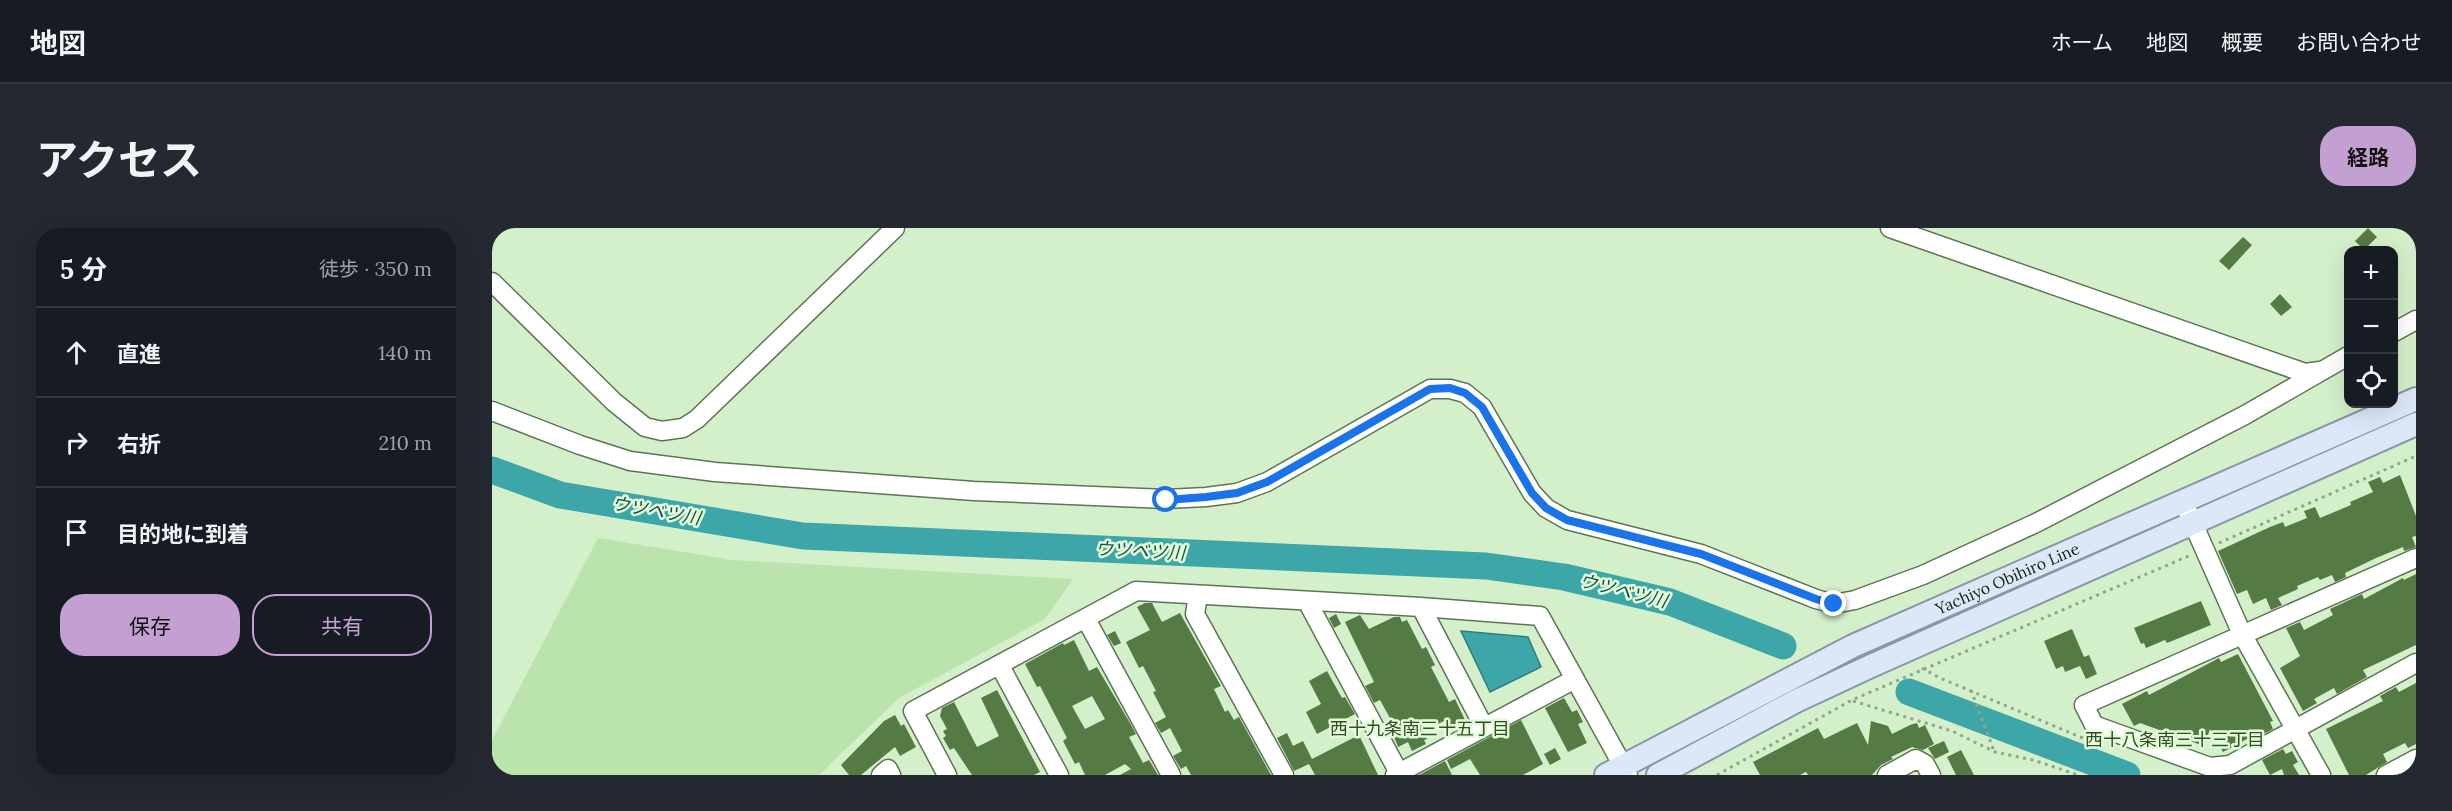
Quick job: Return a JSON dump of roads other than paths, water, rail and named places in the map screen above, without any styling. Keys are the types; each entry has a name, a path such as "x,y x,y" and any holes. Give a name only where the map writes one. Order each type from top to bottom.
{"main road":[{"name":"Yachiyo Obihiro Line","path":"1619,772 1852,646 2416,399"},
{"name":"Yachiyo Obihiro Line","path":"1658,775 1796,701 1871,666 2416,424"}],"street":[{"path":"492,282 614,402 645,427 662,431 682,428 697,419 895,228"},
{"path":"1890,228 2305,373 2324,370"},
{"path":"2398,330 2416,320"},
{"path":"492,411 580,445 630,461 715,472 962,490 1166,500 1237,493 1267,482 1430,389 1450,388 1465,393 1482,407 1532,493 1546,508 1567,520 1701,554 1834,604 1855,600 1923,575 2036,523 2245,415 2344,359"},
{"path":"2183,500 2242,634 2321,775"},
{"path":"2416,558 2084,705 2094,725 2210,767 2230,765 2416,663"},
{"path":"947,775 913,711 1136,591 1540,616 1575,679 1619,772"},
{"path":"1198,595 1195,614 1284,775"},
{"path":"1307,601 1397,774 1575,679"},
{"path":"1420,607 1484,727"},
{"path":"1086,619 1171,775"},
{"path":"1000,666 1059,775"},
{"path":"1887,775 1916,759 1925,764 1930,775"},
{"path":"2386,775 2416,759"},
{"path":"881,775 888,769 891,775"}],"water":[{"path":"1461,631 1528,637 1541,667 1490,692"}],"waterway":[{"name":"ウツベツ川","path":"492,470 560,495 803,536 1486,566 1564,577 1670,602 1783,646"},
{"name":"ウツベツ川","path":"1909,692 2127,775"}],"district":[{"name":"西十九条南三十五丁目","path":"1420,729"},
{"name":"西十八条南三十三丁目","path":"2175,740"}]}
